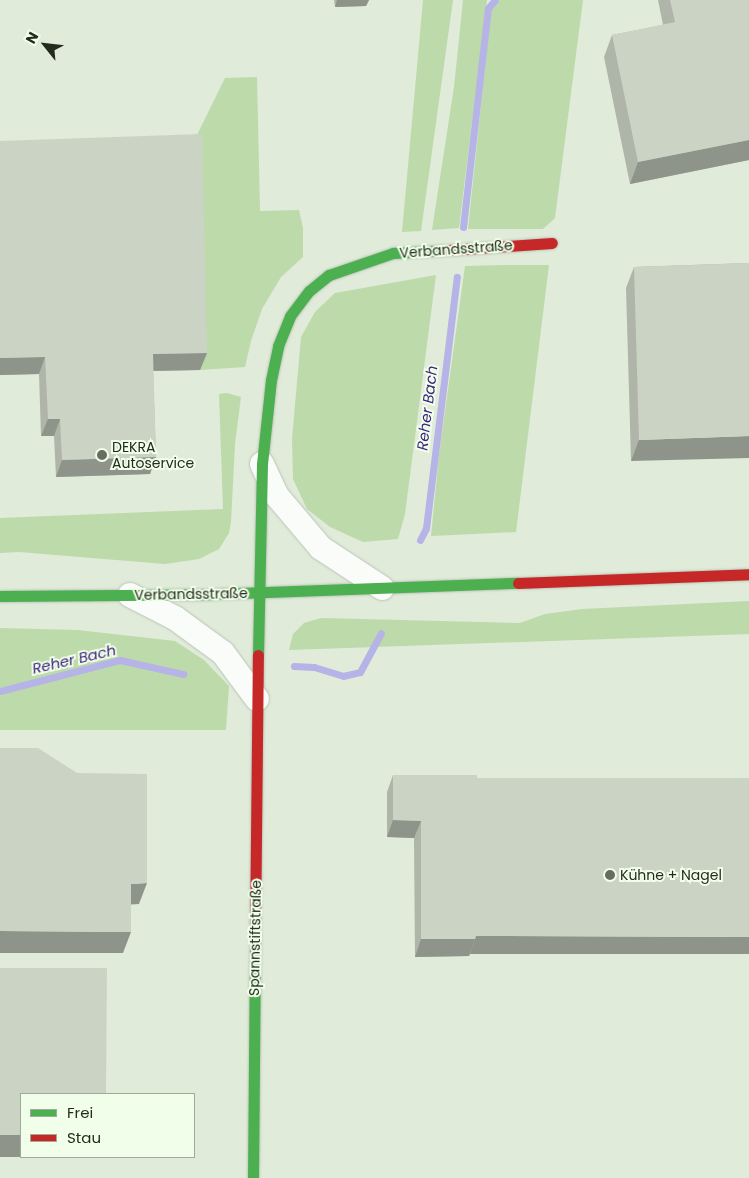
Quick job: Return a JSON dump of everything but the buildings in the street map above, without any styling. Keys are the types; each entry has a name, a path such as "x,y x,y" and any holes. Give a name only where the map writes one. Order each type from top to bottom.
{"street":[{"name":"Verbandsstraße","path":"260,592 262,464 271,380 278,346 290,316 309,291 329,274 393,253 552,243"},
{"path":"262,464 278,496 321,548 382,588"},
{"name":"Verbandsstraße","path":"0,596 130,596 749,574"},
{"name":"Spannstiftstraße","path":"253,1178 257,699 260,592"},
{"path":"130,596 175,618 223,654 257,699"}],"green space":[{"path":"423,0 453,0 421,231 402,232"},
{"path":"463,0 487,0 459,228 432,230 454,87"},
{"path":"500,0 583,0 555,218 543,229 468,229 491,10"},
{"path":"257,77 260,211 299,210 303,228 303,257 281,277 262,309 251,341 245,367 200,370 195,139 225,78"},
{"path":"549,265 516,532 431,536 439,455 465,266"},
{"path":"436,275 405,514 398,539 363,542 330,527 307,509 293,479 292,439 301,337 315,312 335,293"},
{"path":"227,393 241,397 235,444 231,522 229,533 219,549 199,559 165,564 19,552 0,553 0,518 223,509 219,394"},
{"path":"749,601 749,634 289,650 293,634 304,623 321,618 520,623 545,614 582,609"},
{"path":"0,628 78,630 175,641 204,660 229,686 226,730 0,730"}],"waterway":[{"name":"Reher Bach","path":"463,227 488,8 495,0"},
{"name":"Reher Bach","path":"420,540 426,528 457,277"},
{"name":"Reher Bach","path":"294,666 314,667 343,676 360,672 381,633"},
{"name":"Reher Bach","path":"0,691 120,660 183,674"}],"traffic: fast":[{"path":"258,655 262,464 271,380 278,346 290,316 309,291 329,275 393,253 449,250"},
{"path":"0,596 213,594 518,583"},
{"path":"253,1178 255,933"}],"traffic: jam":[{"path":"449,250 552,243"},
{"path":"518,583 749,574"},
{"path":"255,933 258,655"}],"place":[{"name":"DEKRA Autoservice","path":"102,455"},
{"name":"Kühne + Nagel","path":"610,875"}]}
